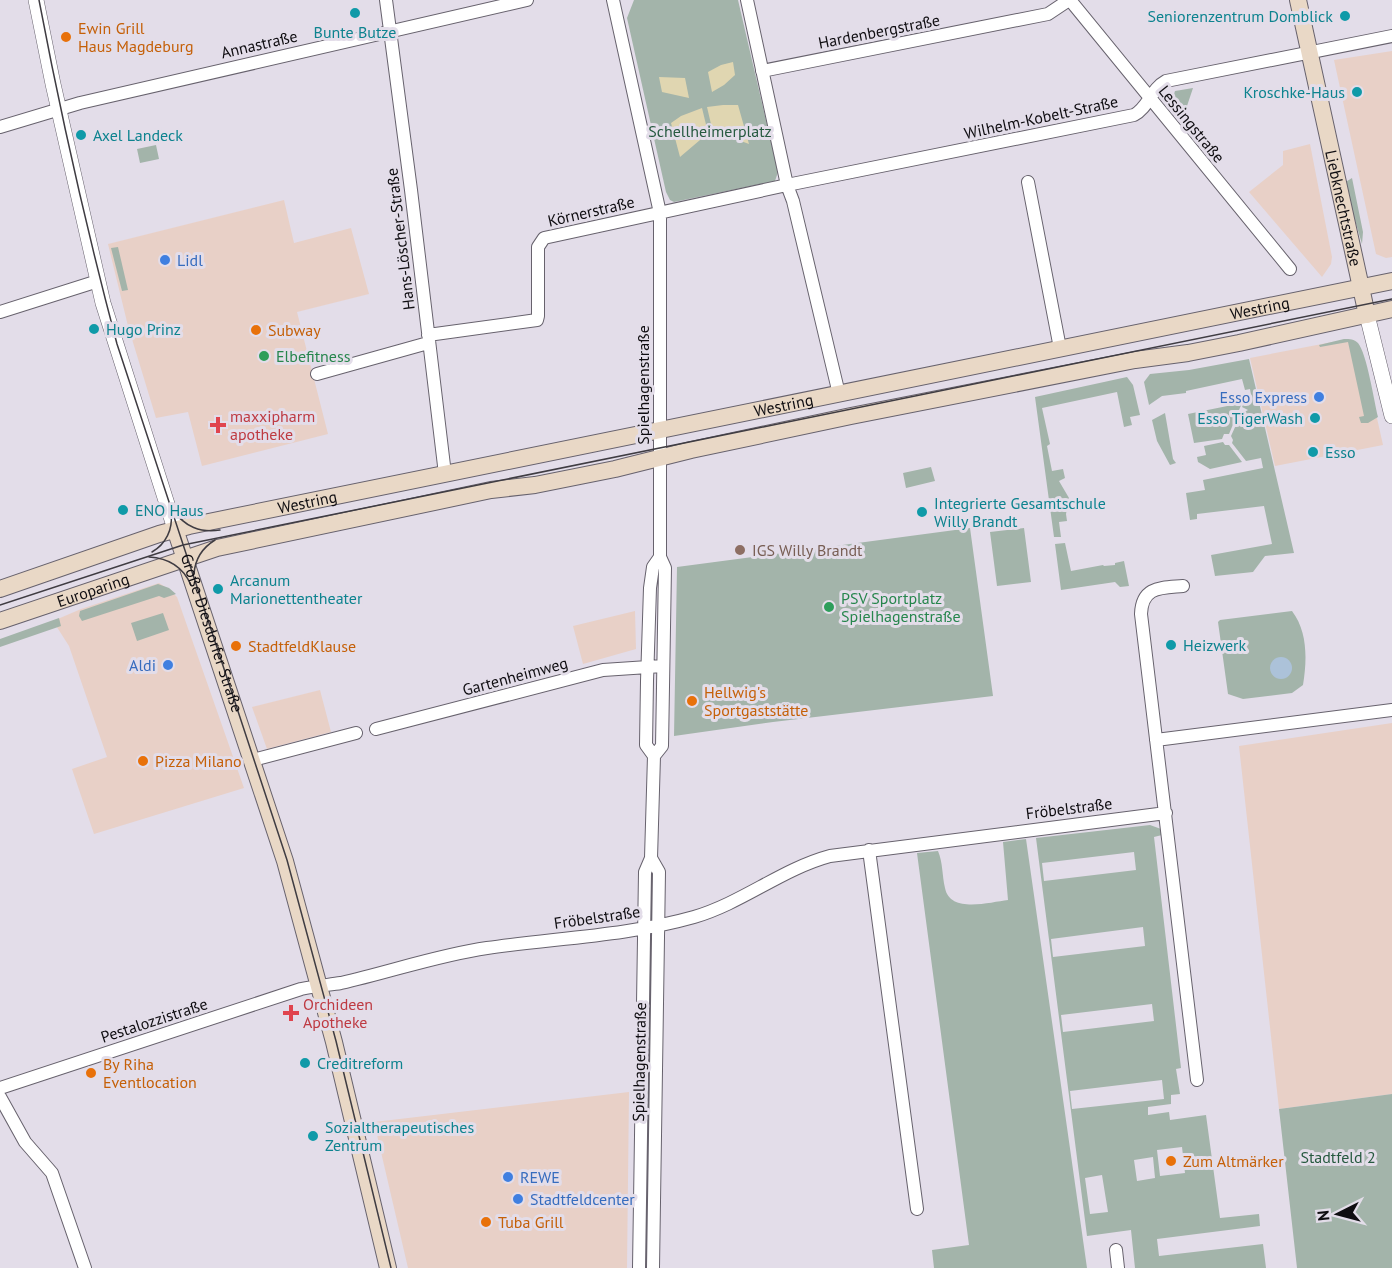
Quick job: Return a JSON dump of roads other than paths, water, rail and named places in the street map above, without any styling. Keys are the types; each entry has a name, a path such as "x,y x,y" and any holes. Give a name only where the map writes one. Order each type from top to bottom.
{"main road":[{"name":"Liebknechtstraße","path":"1298,0 1367,315"},
{"name":"Westring","path":"175,529 1392,281"},
{"name":"Westring","path":"185,558 217,548 344,520 491,490 574,477 862,414 1134,360 1239,343 1392,309"},
{"name":"Große Diesdorfer Straße","path":"175,529 285,861 319,985 388,1268"},
{"name":"Europaring","path":"0,589 175,529"},
{"name":"Europaring","path":"0,621 185,558"}],"street":[{"name":"Große Diesdorfer Straße","path":"36,0 58,109 98,281 113,338 175,529"},
{"name":"Hans-Löscher-Straße","path":"387,0 445,474"},
{"name":"Annastraße","path":"0,127 58,109 527,0"},
{"path":"614,0 660,213 787,185"},
{"path":"747,0 787,185 793,201 839,394"},
{"name":"Hardenbergstraße","path":"762,71 1048,14 1069,0"},
{"name":"Lessingstraße","path":"1069,0 1290,269"},
{"name":"Wilhelm-Kobelt-Straße","path":"787,185 1136,115 1160,84 1169,80 1392,36"},
{"path":"1029,182 1060,348"},
{"name":"Körnerstraße","path":"428,339 536,321 538,317 538,247 542,239 660,213"},
{"name":"Spielhagenstraße","path":"654,756 662,746 665,568 660,557 660,213"},
{"path":"0,312 98,281"},
{"name":"Liebknechtstraße","path":"1367,315 1392,416"},
{"path":"317,374 428,339"},
{"name":"Spielhagenstraße","path":"639,1268 645,872 651,858 654,756 646,744 650,588 653,567 660,557"},
{"path":"1183,586 1152,591 1144,598 1142,606 1197,1080"},
{"name":"Gartenheimweg","path":"376,729 603,670 663,666"},
{"path":"1156,740 1392,710"},
{"path":"253,760 356,733"},
{"name":"Fröbelstraße","path":"319,985 339,983 484,948 644,927 686,919 713,910 807,863 838,854 1166,813"},
{"path":"869,850 917,1209"},
{"name":"Spielhagenstraße","path":"651,858 659,872 653,1268"},
{"name":"Pestalozzistraße","path":"0,1088 319,985"},
{"path":"0,1097 25,1142 52,1173 85,1268"},
{"path":"1116,1250 1118,1268"}],"water":[{"path":"1281,657 1291,664 1292,668 1285,678 1281,679 1271,672 1270,668 1277,658"}],"tram line":[{"path":"39,0 75,173 117,344 287,860 336,1041 391,1268"},
{"path":"0,605 183,545 1392,299"},
{"path":"174,510 183,521 194,528 206,531 220,530"},
{"path":"152,552 168,536 171,514"},
{"path":"194,574 200,554 215,540"},
{"path":"149,557 162,559 179,568 191,585"}],"place":[{"name":"Bunte Butze","path":"355,13"},
{"name":"Seniorenzentrum Domblick","path":"1345,16"},
{"name":"Ewin Grill Haus Magdeburg","path":"66,37"},
{"name":"Kroschke-Haus","path":"1357,92"},
{"name":"Axel Landeck","path":"81,135"},
{"name":"Lidl","path":"165,260"},
{"name":"Hugo Prinz","path":"94,329"},
{"name":"Subway","path":"256,330"},
{"name":"Elbefitness","path":"264,356"},
{"name":"Esso Express","path":"1319,397"},
{"name":"Esso TigerWash","path":"1315,418"},
{"name":"maxxipharm apotheke","path":"218,425"},
{"name":"Esso","path":"1313,452"},
{"name":"ENO Haus","path":"123,510"},
{"name":"Integrierte Gesamtschule Willy Brandt","path":"922,512"},
{"name":"IGS Willy Brandt","path":"740,550"},
{"name":"Arcanum Marionettentheater","path":"218,589"},
{"name":"PSV Sportplatz Spielhagenstraße","path":"829,607"},
{"name":"Heizwerk","path":"1171,645"},
{"name":"StadtfeldKlause","path":"236,646"},
{"name":"Aldi","path":"168,665"},
{"name":"Hellwig's Sportgaststätte","path":"692,701"},
{"name":"Pizza Milano","path":"143,761"},
{"name":"Orchideen Apotheke","path":"291,1013"},
{"name":"Creditreform","path":"305,1063"},
{"name":"By Riha Eventlocation","path":"91,1073"},
{"name":"Sozialtherapeutisches Zentrum","path":"313,1136"},
{"name":"Zum Altmärker","path":"1171,1161"},
{"name":"REWE","path":"508,1177"},
{"name":"Stadtfeldcenter","path":"518,1199"},
{"name":"Tuba Grill","path":"486,1222"}],"park label":[{"name":"Schellheimerplatz","path":"710,131"},
{"name":"Stadtfeld 2","path":"1338,1157"}]}
